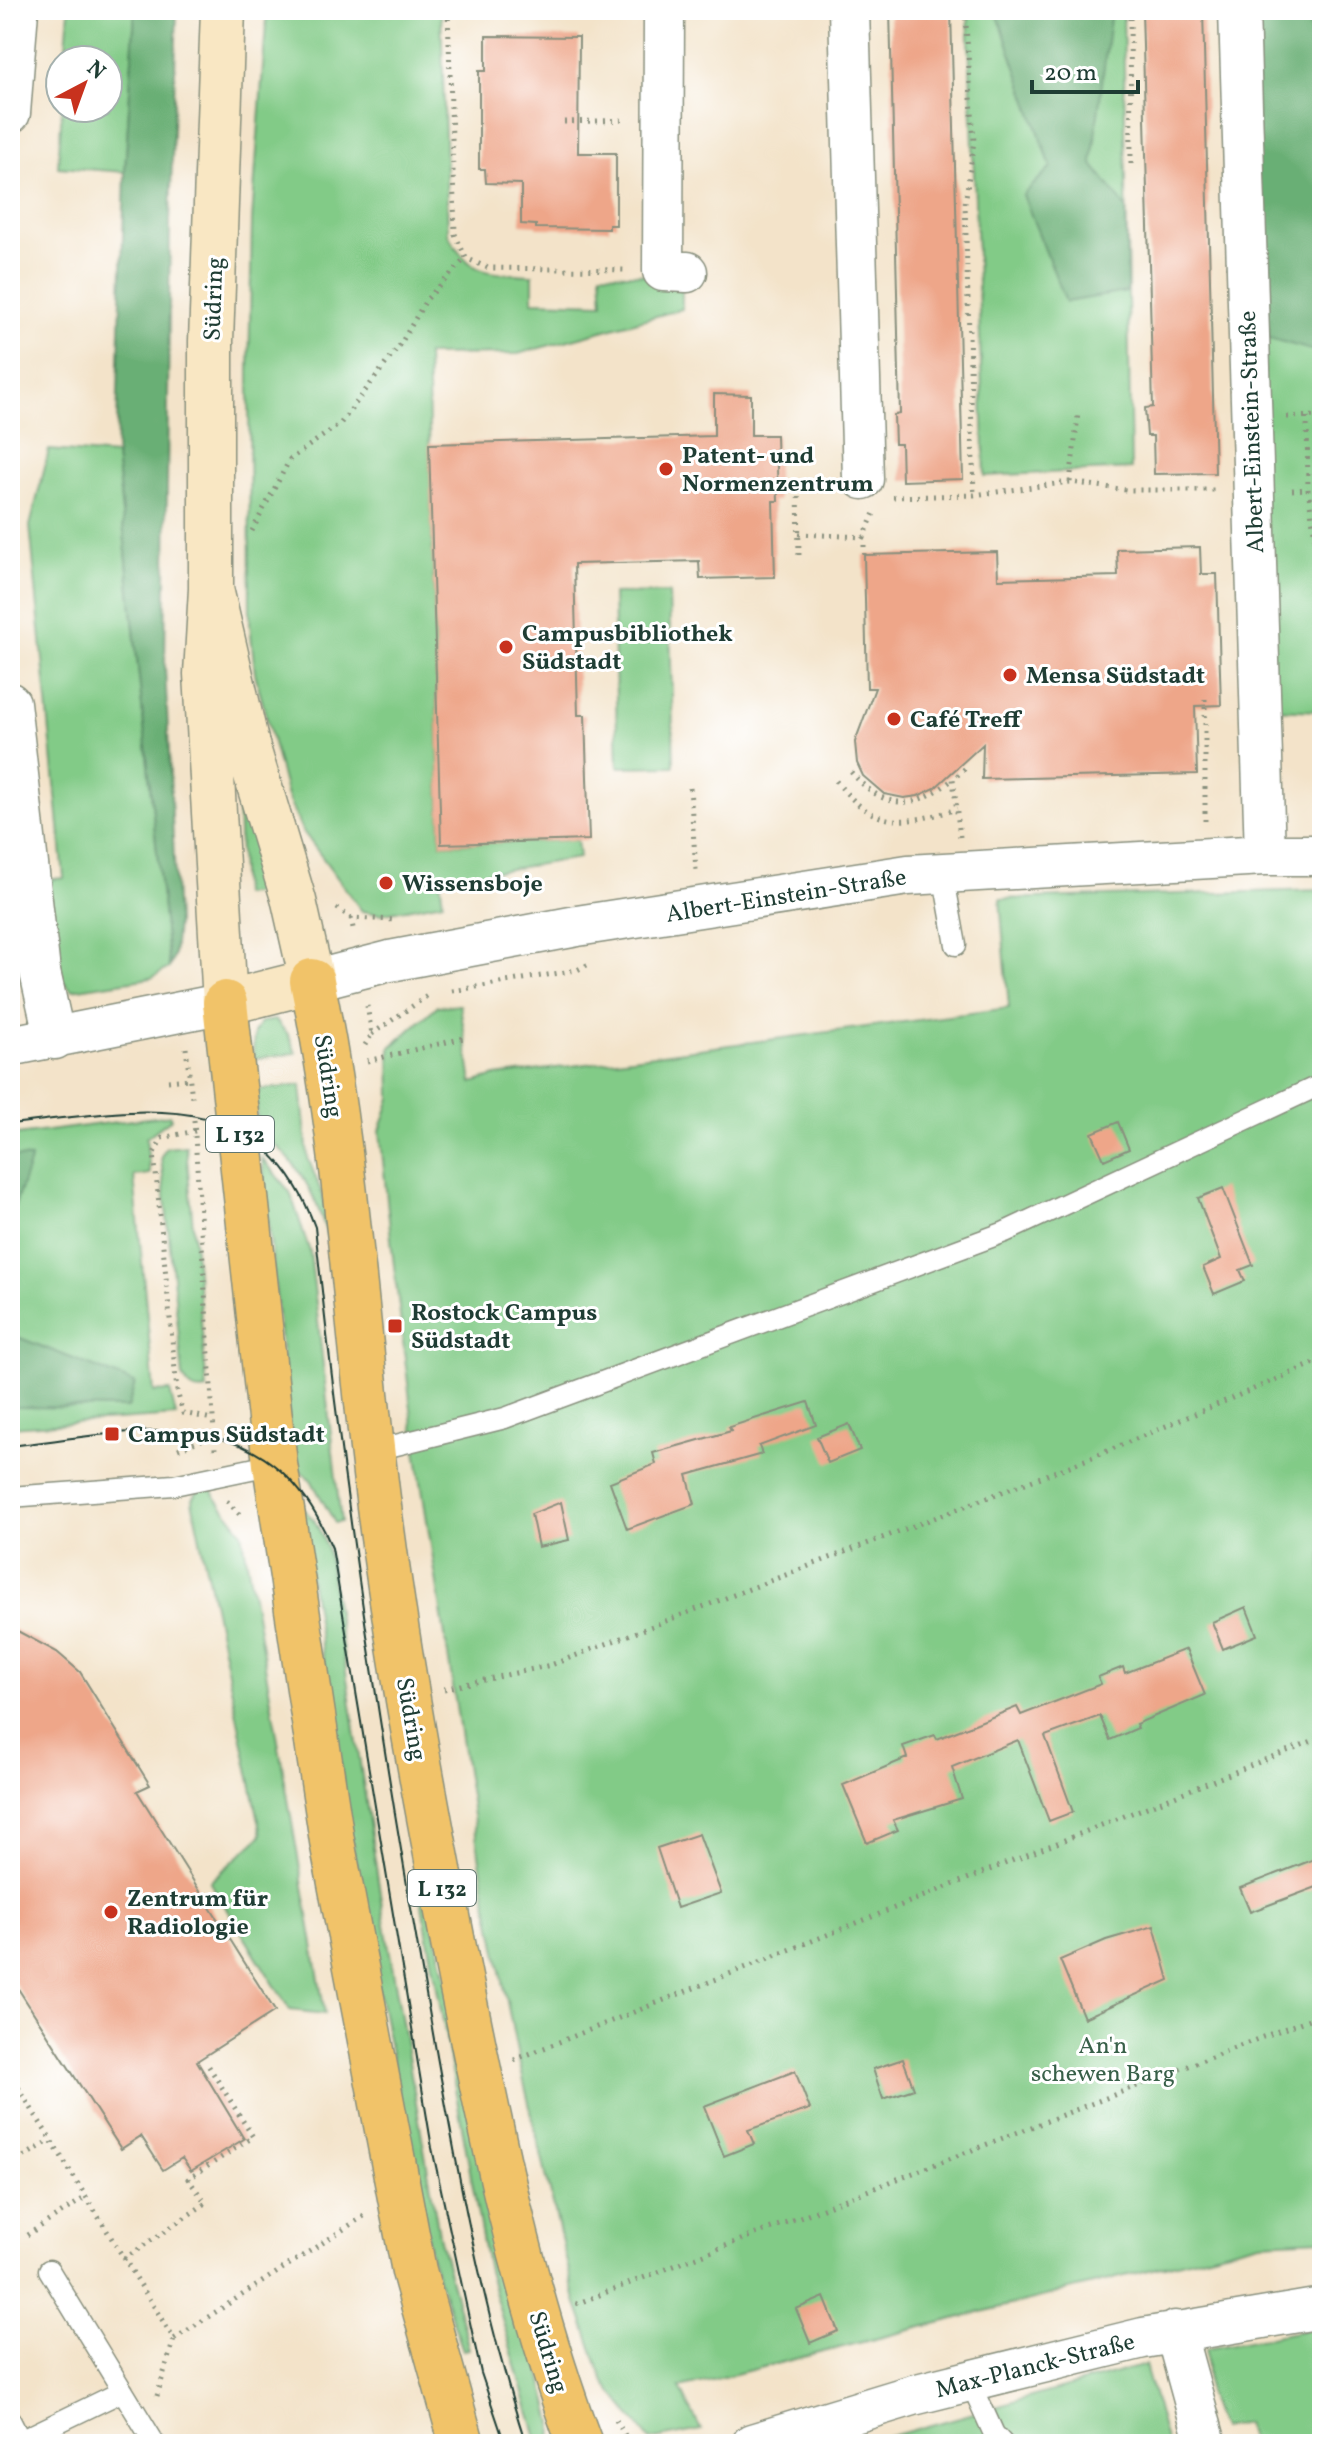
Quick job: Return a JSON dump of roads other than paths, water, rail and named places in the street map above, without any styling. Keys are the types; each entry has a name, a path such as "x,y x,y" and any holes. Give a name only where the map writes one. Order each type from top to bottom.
{"main road":[{"name":"Südring","path":"223,10 211,341 211,589 206,674 225,1003 275,1464 327,1811 370,2052 414,2271 462,2444"},
{"name":"Südring","path":"211,589 247,745 294,901 330,1066 372,1451 407,1693 497,2160 536,2312 580,2444"},
{"path":"225,1003 312,981"}],"street":[{"path":"10,113 18,10"},
{"path":"664,10 663,118 675,272"},
{"path":"849,10 872,488"},
{"name":"Albert-Einstein-Straße","path":"1239,10 1265,855"},
{"path":"10,703 40,972 55,1039"},
{"name":"Albert-Einstein-Straße","path":"312,981 390,961 577,926 908,875 952,859 1322,855"},
{"path":"10,1046 225,1003"},
{"name":"Max-Planck-Straße","path":"752,2444 970,2381 1175,2331 1322,2308"},
{"path":"1175,2331 1206,2444"}],"lane":[{"path":"952,859 956,945"},
{"path":"372,1451 505,1418 1005,1232 1322,1084"},
{"path":"10,1497 174,1485 275,1464"},
{"path":"49,2270 151,2436"},
{"path":"970,2381 993,2441"},
{"path":"10,2420 21,2442 123,2391"}],"tram line":[{"path":"10,1124 147,1112 189,1115 228,1126 262,1146 292,1179 315,1227 349,1507 406,1878 466,2209 508,2386 526,2444"},
{"path":"10,1446 154,1431 197,1434 238,1444 274,1465 306,1499 332,1548 432,2148 481,2373 505,2444"}],"place":[{"name":"Patent- und Normenzentrum","path":"666,469"},
{"name":"Campusbibliothek Südstadt","path":"506,647"},
{"name":"Mensa Südstadt","path":"1010,675"},
{"name":"Café Treff","path":"894,719"},
{"name":"Wissensboje","path":"386,883"},
{"name":"Rostock Campus Südstadt","path":"395,1326"},
{"name":"Campus Südstadt","path":"112,1434"},
{"name":"Zentrum für Radiologie","path":"111,1912"}],"park label":[{"name":"An'n schewen Barg","path":"1103,2059"}]}
